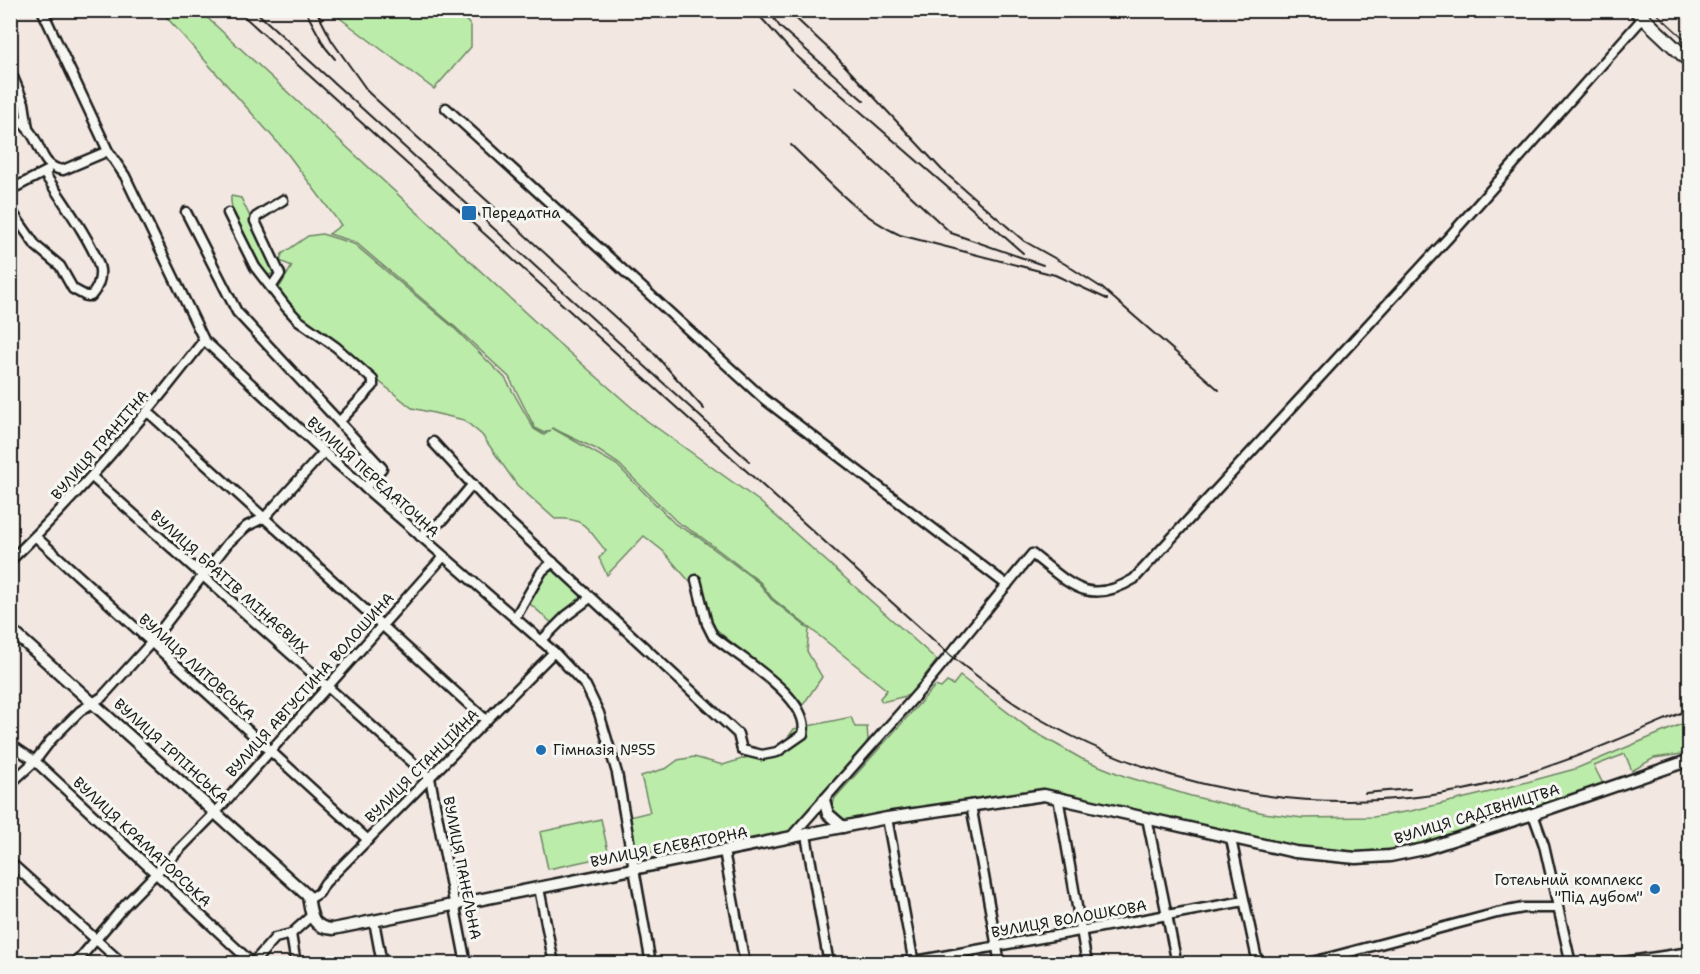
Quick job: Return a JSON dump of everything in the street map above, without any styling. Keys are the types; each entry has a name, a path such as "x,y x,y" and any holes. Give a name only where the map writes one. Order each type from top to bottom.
{"main road":[{"path":"1639,14 1689,62"}],"street":[{"name":"ВУЛИЦЯ ПЕРЕДАТОЧНА","path":"42,10 108,152 125,177 204,340 324,452 541,640 586,686 599,713 617,773 651,963"},
{"path":"790,838 940,668 1032,554 1077,589 1095,593 1121,587 1134,579 1449,237 1639,14"},
{"path":"10,70 24,103 28,129"},
{"path":"446,108 764,399 1007,585"},
{"path":"10,111 28,129 46,162 52,168 63,170 108,152"},
{"path":"10,190 52,168"},
{"path":"10,209 36,246 60,266 73,289 86,296 91,296 100,271 95,255 44,172"},
{"path":"272,286 280,274 255,221 256,217 283,200"},
{"path":"186,212 237,312 340,420 382,468 365,488"},
{"path":"228,213 255,267 298,320 336,347 373,380 373,386 340,420"},
{"name":"ВУЛИЦЯ ГРАНІТНА","path":"10,561 36,537 92,477 148,412 204,340"},
{"path":"148,412 486,720"},
{"path":"433,442 493,507 738,734 742,750 762,755 777,752 803,734 806,724 802,715 780,687 713,636 707,624 696,579"},
{"path":"10,784 35,761 65,725 80,711 95,703 150,644 237,534 264,518 324,452"},
{"name":"ВУЛИЦЯ БРАТІВ МІНАЄВИХ","path":"92,477 430,778"},
{"path":"420,536 443,520 473,484"},
{"name":"ВУЛИЦЯ ЛИТОВСЬКА","path":"36,537 150,644 368,840"},
{"name":"ВУЛИЦЯ АВГУСТИНА ВОЛОШИНА","path":"75,963 126,904 216,812 443,556"},
{"path":"514,618 542,571 553,562"},
{"path":"541,640 566,616 590,598"},
{"name":"ВУЛИЦЯ ІРПІНСЬКА","path":"10,629 216,812 309,899"},
{"name":"ВУЛИЦЯ СТАНЦІЙНА","path":"309,899 319,893 325,883 554,652"},
{"name":"ВУЛИЦЯ КРАМАТОРСЬКА","path":"10,744 35,761 252,963"},
{"name":"ВУЛИЦЯ САДІВНИЦТВА","path":"1058,797 1231,838 1327,857 1390,856 1424,849 1689,760"},
{"name":"ВУЛИЦЯ ПАНЕЛЬНА","path":"430,778 466,963"},
{"name":"ВУЛИЦЯ ЕЛЕВАТОРНА","path":"311,916 315,924 323,929 374,921 887,818 1044,795 1058,797"},
{"path":"1058,797 1087,963"},
{"path":"824,800 828,814 843,827"},
{"path":"971,805 1000,963"},
{"path":"1533,814 1544,845 1571,963"},
{"path":"887,818 914,962"},
{"path":"1147,818 1177,963"},
{"path":"806,835 829,963"},
{"path":"1231,838 1258,963"},
{"path":"724,851 745,963"},
{"path":"10,862 123,963"},
{"path":"539,888 554,963"},
{"path":"252,963 275,938 291,933 311,916 309,899"},
{"name":"ВУЛИЦЯ ВОЛОШКОВА","path":"899,963 1169,916 1244,900"},
{"path":"1305,963 1497,913 1523,908 1557,908"},
{"path":"374,921 382,963"},
{"path":"291,933 296,963"},
{"path":"1610,963 1689,952"}],"green space":[{"path":"161,11 200,11 556,341 646,420 759,501 937,660 910,695 882,702 880,698 887,690 772,598 760,582 700,536 677,522 619,464 596,449 552,428 617,465 675,524 698,537 759,583 771,599 809,629 807,651 822,677 803,705 779,680 712,626 700,613 701,603 696,589 663,551 644,536 607,575 599,558 606,551 590,531 574,520 555,519 517,485 482,435 464,420 412,408 303,320 283,299 279,288 292,266 280,261 282,254 308,236 322,234 354,244 453,327 505,378 534,429 544,435 551,430 544,433 535,428 509,377 454,326 355,242 329,234 341,225 287,153"},
{"path":"337,11 457,11 471,26 471,47 434,89 337,16"},
{"path":"231,196 241,198 271,261 274,273 269,275 256,261 238,226 231,204"},
{"path":"553,566 584,594 584,598 554,625 528,602 547,571"},
{"path":"960,676 1031,730 1082,759 1124,776 1191,796 1264,813 1303,818 1373,817 1411,811 1490,792 1575,769 1689,721 1689,753 1654,758 1632,771 1625,754 1594,766 1603,784 1596,788 1412,848 1356,854 1288,847 1071,797 957,803 900,810 847,821 838,819 831,810 835,798 935,686 941,688 947,682 953,685"},
{"path":"851,717 855,727 867,727 868,739 865,749 790,833 751,840 734,829 719,832 720,840 635,855 629,817 650,812 641,776 667,768 678,760 694,757 723,765 748,757 775,756 794,729"},
{"path":"601,819 609,856 548,869 540,832"}],"tram line":[{"path":"1653,10 1690,44"}],"railway":[{"path":"237,10 950,655 1023,709 1074,737 1126,760 1180,778 1236,791 1292,798 1349,801 1406,798 1463,790 1492,783 1578,756 1690,709"},
{"path":"254,10 749,461"},
{"path":"305,10 325,47 335,59"},
{"path":"316,10 332,41 369,93 650,349 704,409"},
{"path":"754,10 792,52 1023,253"},
{"path":"768,10 780,27 864,101"},
{"path":"787,10 831,51 942,170 1024,241 1102,288 1219,390"},
{"path":"793,87 951,233 1043,265"},
{"path":"791,145 855,206 884,227 900,235 1055,275 1107,299"},
{"path":"1365,793 1410,789"}],"place":[{"name":"Передатна","path":"469,213"},
{"name":"Гімназія №55","path":"541,750"},
{"name":"Готельний комплекс \"Під дубом\"","path":"1655,889"}]}
